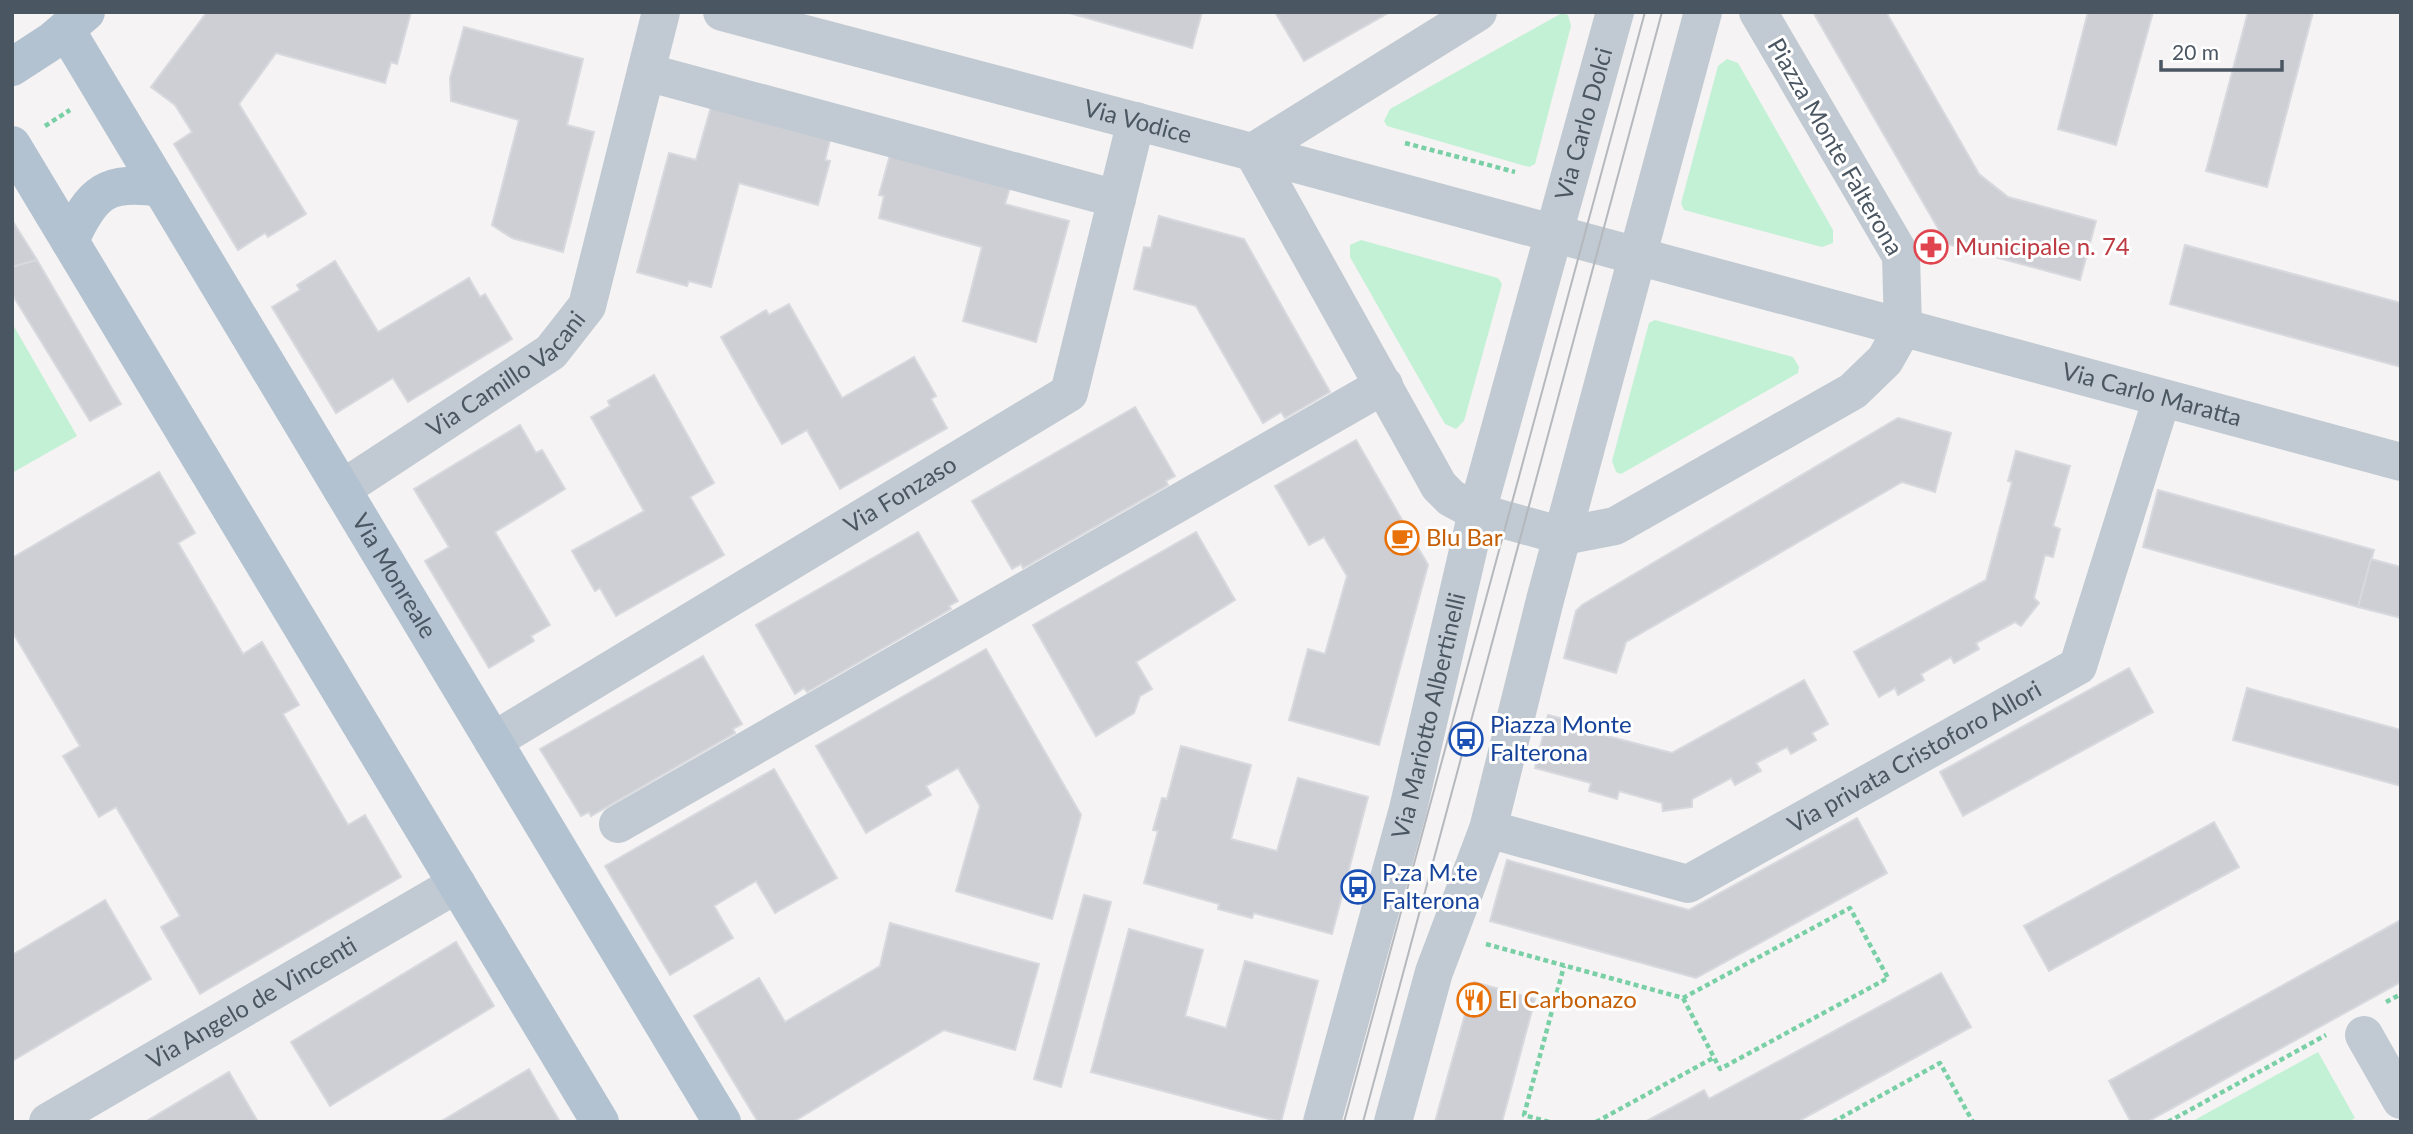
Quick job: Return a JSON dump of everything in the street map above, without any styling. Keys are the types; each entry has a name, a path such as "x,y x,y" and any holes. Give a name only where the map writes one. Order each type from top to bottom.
{"main road":[{"path":"12,67 76,21"},
{"name":"Via Monreale","path":"76,21 161,188 722,1122"},
{"path":"27,136 70,241 600,1122"},
{"path":"70,241 84,208 108,188 131,184 161,188"}],"street":[{"name":"Via Camillo Vacani","path":"342,489 551,352 587,306 661,12"},
{"name":"Via Vodice","path":"723,12 1553,233"},
{"path":"1477,512 1553,233 1903,328 1885,360 1853,391 1615,526 1563,536 1477,512 1451,498 1439,486 1253,152 1478,12"},
{"name":"Via Carlo Dolci","path":"1553,233 1615,12"},
{"path":"1393,1122 1434,972 1488,829 1703,12"},
{"name":"Piazza Monte Falterona","path":"1758,12 1901,256 1903,328"},
{"path":"646,72 1116,199"},
{"name":"Via Fonzaso","path":"493,741 1069,393 1136,121"},
{"name":"Via Carlo Maratta","path":"1903,328 2401,462"},
{"path":"618,824 1384,385"},
{"name":"Via privata Cristoforo Allori","path":"1488,829 1688,884 2078,666 2162,398"},
{"name":"Via Mariotto Albertinelli","path":"1322,1122 1408,809 1477,512"},
{"name":"Via Angelo de Vincenti","path":"48,1122 457,884"},
{"path":"2364,1035 2401,1101"}],"path":[{"path":"27,136 74,108"},
{"path":"1405,143 1514,172"},
{"path":"1449,934 1682,999 1850,908 1888,978 1720,1069 1682,999"},
{"path":"1549,1122 1524,1115 1564,966"},
{"path":"2168,1122 2323,1036"},
{"path":"1596,1122 1715,1058"},
{"path":"1833,1122 1940,1063 1973,1122"}],"green space":[{"path":"1562,13 1568,15 1571,26 1535,164 1529,167 1387,126 1384,121 1390,109"},
{"path":"1727,59 1738,63 1833,230 1833,243 1822,247 1684,210 1681,203 1718,66"},
{"path":"1361,240 1498,278 1502,284 1464,421 1456,429 1445,424 1350,257 1350,245"},
{"path":"1655,320 1793,357 1799,367 1798,373 1621,474 1616,472 1612,461 1649,323"},
{"path":"12,323 77,436 12,473"},
{"path":"2318,1052 2355,1118 2348,1122 2191,1122"}],"building":[{"path":"207,12 411,12 397,64 391,62 385,83 276,53 239,104 306,214 268,237 265,233 238,250 174,144 192,132 175,105 151,87"},
{"path":"1066,12 1202,12 1192,48"},
{"path":"1275,12 1390,12 1304,61"},
{"path":"1813,12 1886,12 1979,174 2008,197 2096,221 2080,280 1947,244"},
{"path":"2088,12 2153,12 2116,145 2058,129"},
{"path":"2248,12 2313,12 2267,187 2206,171"},
{"path":"464,27 583,59 567,125 594,132 563,252 512,238 492,225 519,120 451,101 450,78"},
{"path":"714,96 833,128 825,160 830,161 818,205 739,183 711,287 689,281 687,286 637,272 669,153 696,160"},
{"path":"893,144 1013,177 1005,204 1069,221 1036,342 963,321 982,247 879,218 884,196 879,195"},
{"path":"1159,216 1244,239 1330,392 1285,418 1281,412 1263,423 1196,306 1134,289 1144,247 1151,248"},
{"path":"12,220 37,260 12,267"},
{"path":"2185,245 2401,303 2401,367 2170,304"},
{"path":"37,260 121,404 90,421 12,294 12,267"},
{"path":"335,261 378,332 469,278 480,297 485,294 512,339 408,402 393,378 336,413 272,307 300,290 297,285"},
{"path":"789,304 842,398 914,357 936,396 931,399 947,428 840,489 807,430 782,444 721,337 766,310 769,315"},
{"path":"654,375 714,483 690,497 724,555 616,616 600,588 595,591 572,551 644,511 591,417 610,406 608,401"},
{"path":"1135,407 1175,476 1166,481 1168,485 1023,568 1021,564 1012,569 972,501"},
{"path":"1898,418 1951,433 1935,492 1902,482 1626,642 1616,673 1564,658 1576,611 1582,605"},
{"path":"520,425 536,453 542,450 565,489 495,532 550,625 531,636 534,641 489,668 425,561 449,547 414,489"},
{"path":"1356,440 1428,565 1379,745 1289,720 1308,649 1325,654 1347,576 1324,537 1309,545 1275,486"},
{"path":"2016,451 2070,466 2053,526 2060,529 2053,557 2045,555 2034,598 2039,603 2021,626 2015,622 1976,643 1979,649 1954,663 1951,657 1921,674 1924,680 1898,695 1895,688 1879,697 1854,652 1986,580 2012,482 2008,481"},
{"path":"159,472 195,533 178,543 243,654 262,642 299,705 283,714 348,825 365,815 401,877 200,994 161,927 180,916 116,807 99,817 63,756 80,746 12,631 12,558"},
{"path":"2158,490 2374,550 2358,607 2143,547"},
{"path":"918,532 958,601 949,606 951,609 807,692 804,688 795,694 756,625"},
{"path":"1196,532 1235,600 1136,662 1152,689 1140,696 1134,713 1096,736 1033,625"},
{"path":"2371,559 2401,567 2401,618 2358,607"},
{"path":"986,649 1081,815 1052,919 956,891 980,806 958,768 926,786 931,795 866,833 816,746"},
{"path":"703,656 742,724 733,729 735,733 591,816 589,812 581,816 540,749"},
{"path":"2129,668 2153,712 1963,816 1940,772"},
{"path":"1804,680 1828,724 1812,733 1816,740 1791,754 1787,747 1756,763 1761,771 1735,785 1731,778 1692,799 1692,807 1663,811 1662,803 1619,791 1617,799 1589,791 1591,783 1535,768 1548,715 1575,722 1573,727 1672,753"},
{"path":"2247,688 2401,730 2401,786 2233,740"},
{"path":"1181,746 1251,765 1231,839 1277,851 1298,778 1368,797 1332,934 1254,913 1252,918 1218,909 1219,904 1144,883 1158,831 1153,830 1162,798 1167,799"},
{"path":"774,769 837,878 775,913 756,881 714,906 733,938 670,975 605,866"},
{"path":"1857,818 1887,873 1696,978 1490,921 1507,860 1689,910"},
{"path":"2214,822 2239,867 2049,971 2024,926"},
{"path":"1084,895 1111,902 1061,1087 1034,1079"},
{"path":"105,900 151,979 12,1061 12,955"},
{"path":"2401,920 2401,982 2147,1122 2131,1122 2109,1081"},
{"path":"890,923 1039,964 1015,1050 944,1030 793,1122 758,1122 694,1016 759,978 785,1022 880,966"},
{"path":"1129,929 1203,950 1185,1016 1226,1028 1245,961 1318,981 1281,1122 1091,1072"},
{"path":"456,942 494,1006 330,1106 291,1042"},
{"path":"1941,973 1971,1027 1797,1122 1645,1122 1704,1090 1709,1099"},
{"path":"1474,982 1535,999 1502,1122 1435,1122"},
{"path":"529,1069 560,1122 440,1122"},
{"path":"229,1072 258,1122 145,1122"}],"tram line":[{"path":"1344,1122 1645,12"},
{"path":"1363,1122 1662,12"}],"place":[{"name":"Municipale n. 74","path":"1931,247"},
{"name":"Blu Bar","path":"1402,538"},
{"name":"Piazza Monte Falterona","path":"1466,739"},
{"name":"P.za M.te Falterona","path":"1358,887"},
{"name":"El Carbonazo","path":"1474,1000"}]}
